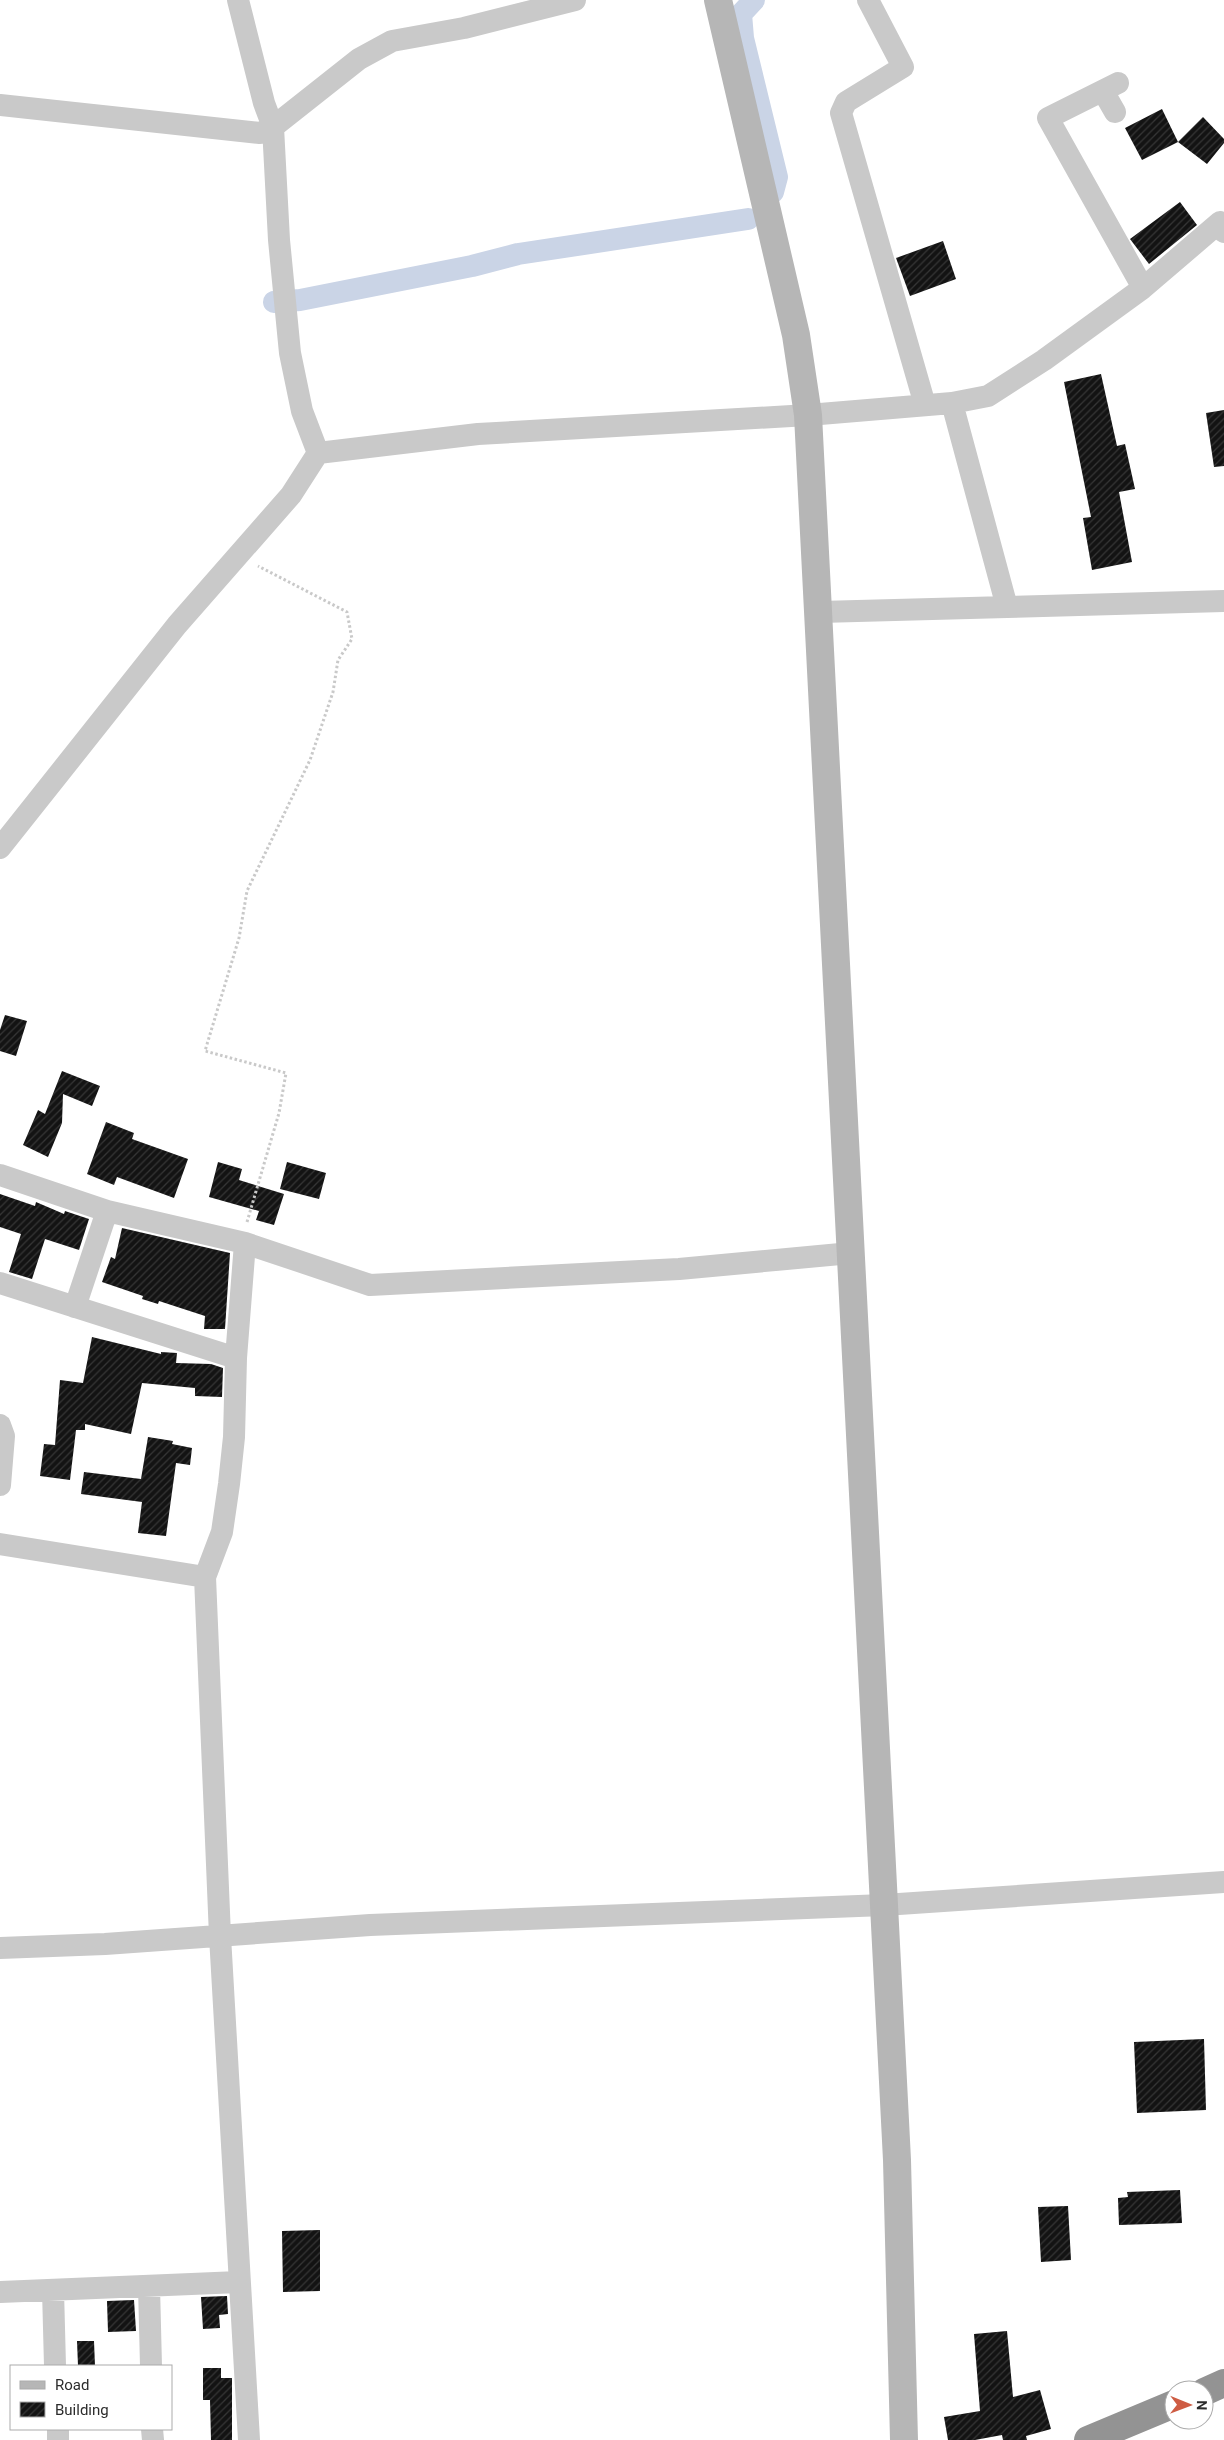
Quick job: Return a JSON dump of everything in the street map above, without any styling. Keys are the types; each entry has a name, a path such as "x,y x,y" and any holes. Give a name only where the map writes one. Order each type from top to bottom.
{"highway":[{"path":"1088,2440 1164,2408"}],"street":[{"path":"238,0 264,103 273,127 279,240 290,353 302,411 318,453"},
{"path":"0,105 260,133 273,127 359,59 392,41 464,28 575,0"},
{"path":"718,0 796,335 808,415 820,612 898,2160 904,2440"},
{"path":"868,0 903,67 846,102 841,113 925,405"},
{"path":"1115,112 1111,87 1048,118 1143,288"},
{"path":"318,453 478,434 808,415 952,404 988,396 1143,288 1223,224"},
{"path":"952,404 1006,607"},
{"path":"0,848 177,625 291,495 318,453"},
{"path":"820,612 1224,601"},
{"path":"0,1175 107,1211 245,1243 370,1285 679,1269 851,1253"},
{"path":"75,1307 107,1211"},
{"path":"245,1243 236,1358 234,1437 229,1484 222,1532 206,1577 220,1936 248,2440"},
{"path":"0,1283 236,1358"},
{"path":"0,1425 4,1436 0,1485"},
{"path":"0,1544 206,1577"},
{"path":"0,1948 105,1944 370,1924 884,1905 1224,1882"},
{"path":"0,2292 238,2282"},
{"path":"149,2286 151,2365"},
{"path":"53,2290 55,2365"}],"path":[{"path":"240,555 347,612 352,639 338,660 333,692 310,760 247,891 239,938 205,1051 286,1073 279,1113 248,1216 245,1243"}],"building":[{"path":"1162,109 1178,142 1142,160 1125,128"},
{"path":"1203,117 1224,139 1224,143 1207,164 1178,142"},
{"path":"1180,202 1197,225 1149,264 1130,239"},
{"path":"943,241 956,279 910,296 896,258"},
{"path":"1101,374 1117,446 1125,444 1135,489 1119,492 1132,562 1092,570 1083,518 1091,517 1064,382"},
{"path":"1224,410 1224,466 1214,467 1206,413"},
{"path":"5,1015 27,1021 16,1056 0,1051 0,1030"},
{"path":"62,1071 100,1086 92,1106 63,1094 62,1123 48,1157 23,1145 38,1110 45,1114"},
{"path":"106,1122 134,1133 132,1139 188,1159 174,1198 117,1177 114,1185 87,1174"},
{"path":"218,1162 242,1169 239,1180 284,1194 274,1225 256,1220 259,1211 209,1197"},
{"path":"287,1162 326,1173 319,1199 280,1189"},
{"path":"0,1194 35,1206 36,1202 64,1214 65,1211 89,1219 79,1250 45,1239 32,1279 9,1272 21,1234 0,1227"},
{"path":"122,1228 230,1253 225,1329 204,1329 205,1316 159,1301 158,1304 142,1299 143,1296 102,1282 111,1257 115,1259"},
{"path":"92,1337 161,1354 161,1352 177,1353 176,1363 211,1364 223,1368 222,1397 195,1396 195,1388 142,1383 131,1434 85,1424 85,1430 76,1430 70,1480 40,1476 44,1444 55,1445 60,1380 83,1383"},
{"path":"148,1437 173,1441 172,1444 192,1448 190,1465 176,1463 166,1536 138,1533 142,1502 81,1494 84,1472 141,1479"},
{"path":"1204,2039 1206,2110 1137,2113 1134,2042"},
{"path":"1180,2190 1182,2223 1119,2225 1118,2198 1128,2197 1127,2192"},
{"path":"1068,2206 1071,2260 1041,2262 1038,2207"},
{"path":"320,2230 320,2291 283,2292 282,2231"},
{"path":"227,2296 228,2314 219,2315 220,2328 203,2329 201,2297"},
{"path":"134,2300 136,2331 108,2332 107,2301"},
{"path":"1007,2331 1013,2397 1040,2390 1051,2429 1026,2436 1027,2440 1003,2440 1002,2435 975,2440 948,2440 944,2417 980,2411 974,2334"},
{"path":"77,2341 94,2341 95,2365 78,2365"},
{"path":"203,2368 221,2368 221,2378 232,2378 232,2440 211,2440 210,2400 203,2400"}],"waterway":[{"path":"754,0 741,14 743,38 777,177 773,192"},
{"path":"274,302 300,300 472,266 518,254 748,219"}]}
